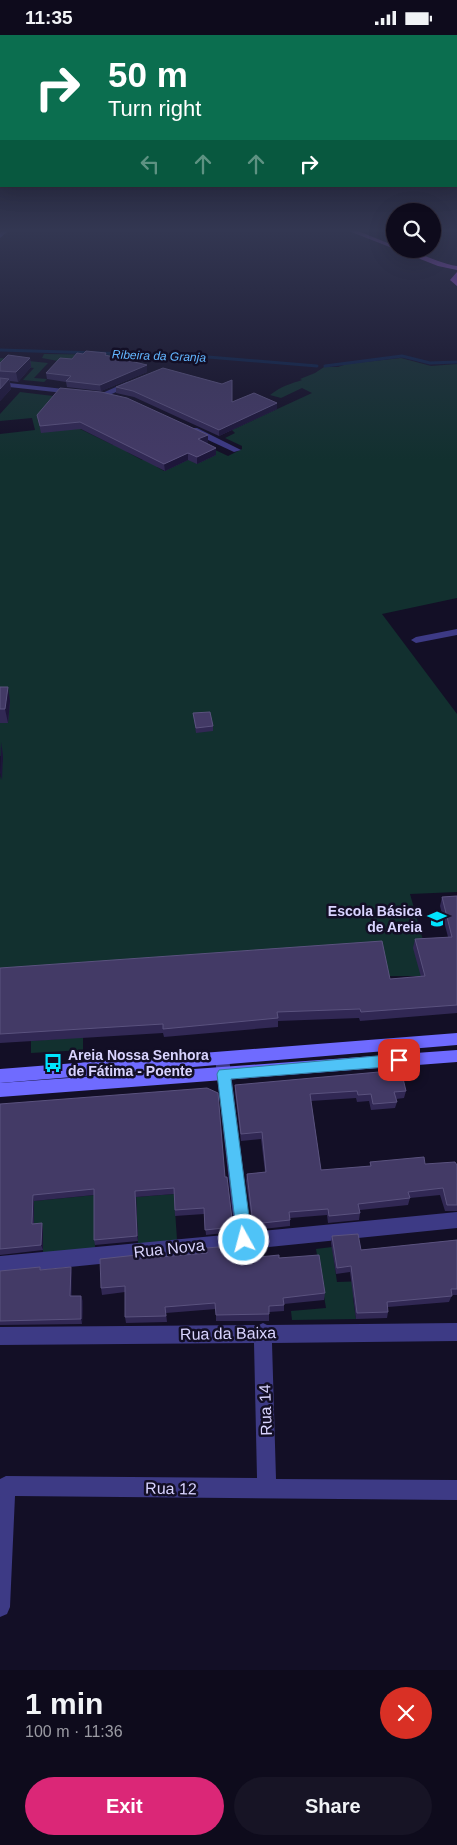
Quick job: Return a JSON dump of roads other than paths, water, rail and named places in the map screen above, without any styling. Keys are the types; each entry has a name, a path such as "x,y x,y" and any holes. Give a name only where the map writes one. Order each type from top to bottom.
{"street":[{"path":"102,395 142,379"},
{"path":"0,384 84,393"},
{"path":"93,394 116,398"},
{"path":"185,426 237,449"},
{"path":"416,640 457,632"},
{"path":"0,1090 457,1039"},
{"path":"0,1076 457,1056"},
{"path":"223,1066 244,1240"},
{"name":"Rua Nova","path":"0,1265 244,1240 457,1221"},
{"name":"Rua da Baixa","path":"0,1336 457,1332"},
{"name":"Rua 14","path":"263,1333 267,1488"},
{"name":"Rua 12","path":"0,1607 6,1486 457,1490"}],"waterway":[{"name":"Ribeira da Granja","path":"0,350 196,356 317,366"},
{"name":"Ribeira da Granja","path":"325,366 402,356 430,363 457,362"}],"place":[{"name":"Escola Básica de Areia","path":"437,919"},
{"name":"Areia Nossa Senhora de Fátima - Poente","path":"53,1063"}]}
